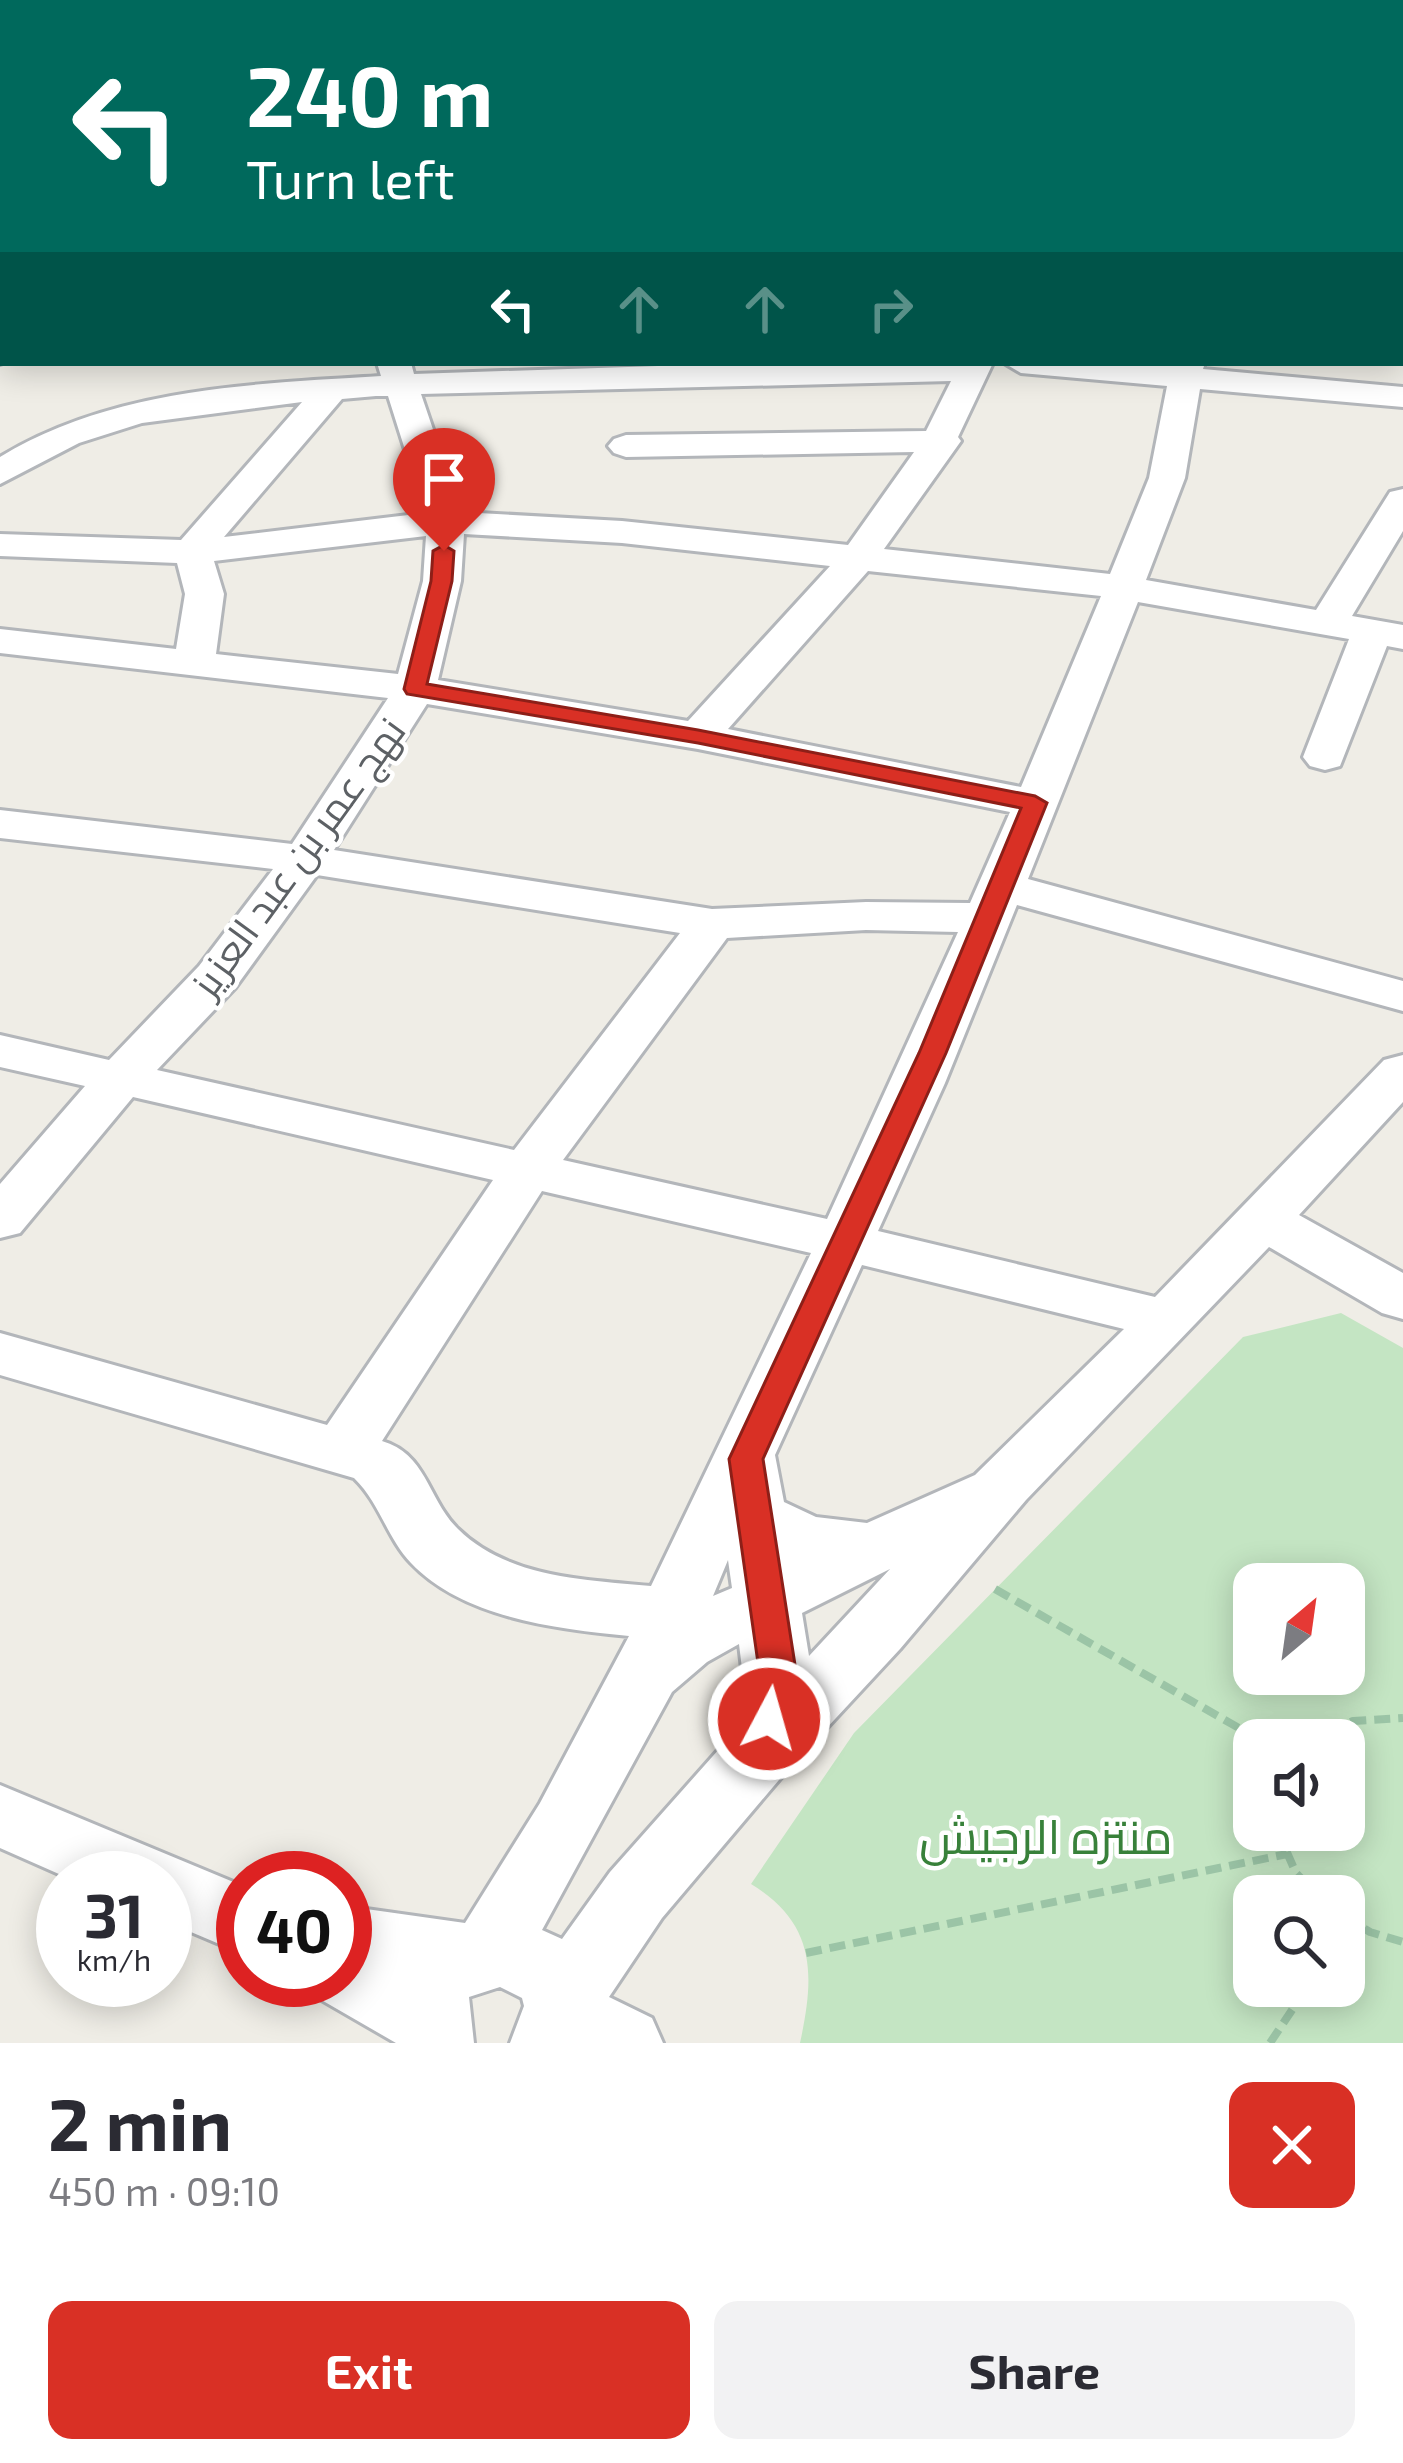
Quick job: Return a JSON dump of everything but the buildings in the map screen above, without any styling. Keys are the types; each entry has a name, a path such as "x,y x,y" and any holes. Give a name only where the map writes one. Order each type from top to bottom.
{"street":[{"path":"182,366 185,402"},
{"path":"1077,366 1186,372 1403,398"},
{"path":"0,473 58,437 126,414 185,402 332,389 398,373 975,367 943,441 862,555 698,736"},
{"path":"588,370 626,446 622,532"},
{"path":"444,2006 566,1825 659,1644 751,1487 846,1242 995,902 1167,478 1186,372"},
{"name":"نهج عمر بن عبد العزيز","path":"0,1220 121,1078 217,977 305,859 415,689 442,581 446,522 398,373"},
{"path":"190,552 332,389"},
{"path":"20,428 58,437"},
{"path":"626,446 943,441"},
{"path":"1328,623 1403,500"},
{"path":"0,545 190,552 446,522 622,532 1121,587 1388,634 1325,758"},
{"path":"190,552 206,578 205,612 193,663"},
{"path":"0,641 415,689 698,736 1035,803"},
{"path":"0,824 305,859 712,925 995,902 1403,996"},
{"path":"342,1452 528,1169 712,925"},
{"path":"0,1051 846,1242 1168,1320"},
{"path":"574,2025 636,1894 1004,1484 1168,1320 1403,1071"},
{"path":"1263,1219 1403,1299"},
{"path":"0,1354 376,1462 400,1482 434,1546 468,1570 570,1604 659,1644 683,1643 1004,1484"},
{"path":"751,1487 806,1540 877,1549"},
{"path":"751,1487 779,1684 759,1753"},
{"path":"0,1815 83,1851"},
{"path":"372,1957 444,2006"},
{"path":"372,1983 444,2006 529,1957 545,1968 574,2025"}],"path":[{"path":"995,1589 1233,1724"},
{"path":"1357,1719 1403,1718"},
{"path":"1286,1851 1302,1875"},
{"path":"806,1954 1287,1854"},
{"path":"1365,1929 1403,1942"},
{"path":"1270,2043 1293,2007"}],"green space":[{"name":"منتزه الرجيش","path":"1341,1313 1403,1348 1403,2043 800,2043 808,1995 806,1953 788,1916 751,1884 854,1733 1243,1337"}],"route":[{"path":"444,551 442,581 415,689 698,736 1035,803 932,1053 746,1459 779,1684 769,1719"}]}
